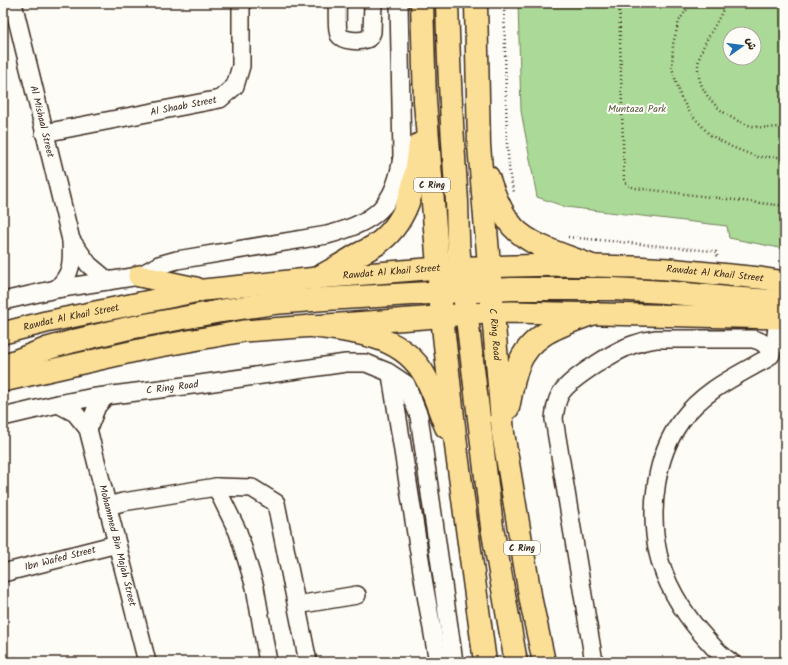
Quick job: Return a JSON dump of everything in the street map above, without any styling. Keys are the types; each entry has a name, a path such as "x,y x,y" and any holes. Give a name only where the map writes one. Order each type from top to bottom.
{"highway":[{"name":"C Ring","path":"422,3 426,101 442,317 457,454 485,662"},
{"path":"447,3 450,96 461,267 492,527 516,662"},
{"name":"C Ring Road","path":"476,3 478,145 503,433 531,601 544,662"},
{"path":"317,278 380,242 391,232 400,219 408,203 413,187 418,164 426,101"},
{"path":"478,145 500,208 513,227 533,242 592,266"},
{"path":"442,317 444,306 447,301 453,296 476,287 482,282 487,275 489,266"},
{"path":"438,268 447,271 456,277 476,307 483,311 492,313"},
{"path":"3,366 49,348 74,341 180,317 282,303 440,292 613,289 728,298 783,312"},
{"path":"503,433 515,374 529,345 549,331 594,313"},
{"path":"312,326 376,337 391,343 407,353 417,363 425,376 457,454"},
{"path":"474,662 480,631"}],"main road":[{"name":"Rawdat Al Khail Street","path":"3,333 46,322 204,290 317,278 438,268 489,266 592,266 668,268 785,282"},
{"path":"139,276 204,290"},
{"path":"3,381 144,349 244,331 492,313 783,312"}],"street":[{"name":"Al Mishaal Street","path":"13,3 71,240 72,257 68,275 63,283 56,289"},
{"name":"Al Shaab Street","path":"44,133 220,99 235,86 241,66 242,3"},
{"path":"3,301 56,289 139,276 159,265 177,260 327,235 344,231 369,219 386,202 395,188 400,174 402,156 399,17 373,17 372,35 367,39 343,39 338,31 338,3"},
{"name":"Al Mishaal Street","path":"71,240 89,265 108,281"},
{"path":"731,662 710,644 684,611 665,574 658,554 656,539 656,494 661,464 669,442 680,422 695,404 711,398 713,389 771,355 783,312"},
{"path":"594,662 554,419 556,405 561,393 570,382 612,355 622,349 644,341 656,339 753,339 764,343 771,355"},
{"name":"C Ring Road","path":"106,396 346,363 366,363 406,384 419,416 454,662"},
{"path":"391,375 424,584 438,662"},
{"path":"3,417 58,404 106,396"},
{"path":"88,429 97,406 106,396"},
{"name":"Mohammed Bin Majah Street","path":"58,404 75,413 88,429 147,662"},
{"path":"216,487 238,532 255,587 268,662"},
{"path":"108,506 122,502 216,487 252,488 276,503 308,662"},
{"name":"Ibn Wafed Street","path":"3,573 118,544"},
{"path":"297,605 356,595"}],"path":[{"path":"504,3 507,144 510,177 515,197"},
{"path":"619,3 624,179 627,185 635,188 785,206"},
{"path":"691,3 680,21 673,44 672,68 681,98 690,114 710,135 732,147 757,157 785,158"},
{"path":"725,3 701,54 698,67 704,89 715,105 734,120 757,127 785,126"},
{"path":"566,237 712,251 716,252 718,257"}],"green space":[{"name":"Muntaza Park","path":"518,3 785,3 785,249 729,238 727,226 566,207 537,197 521,111"}]}
